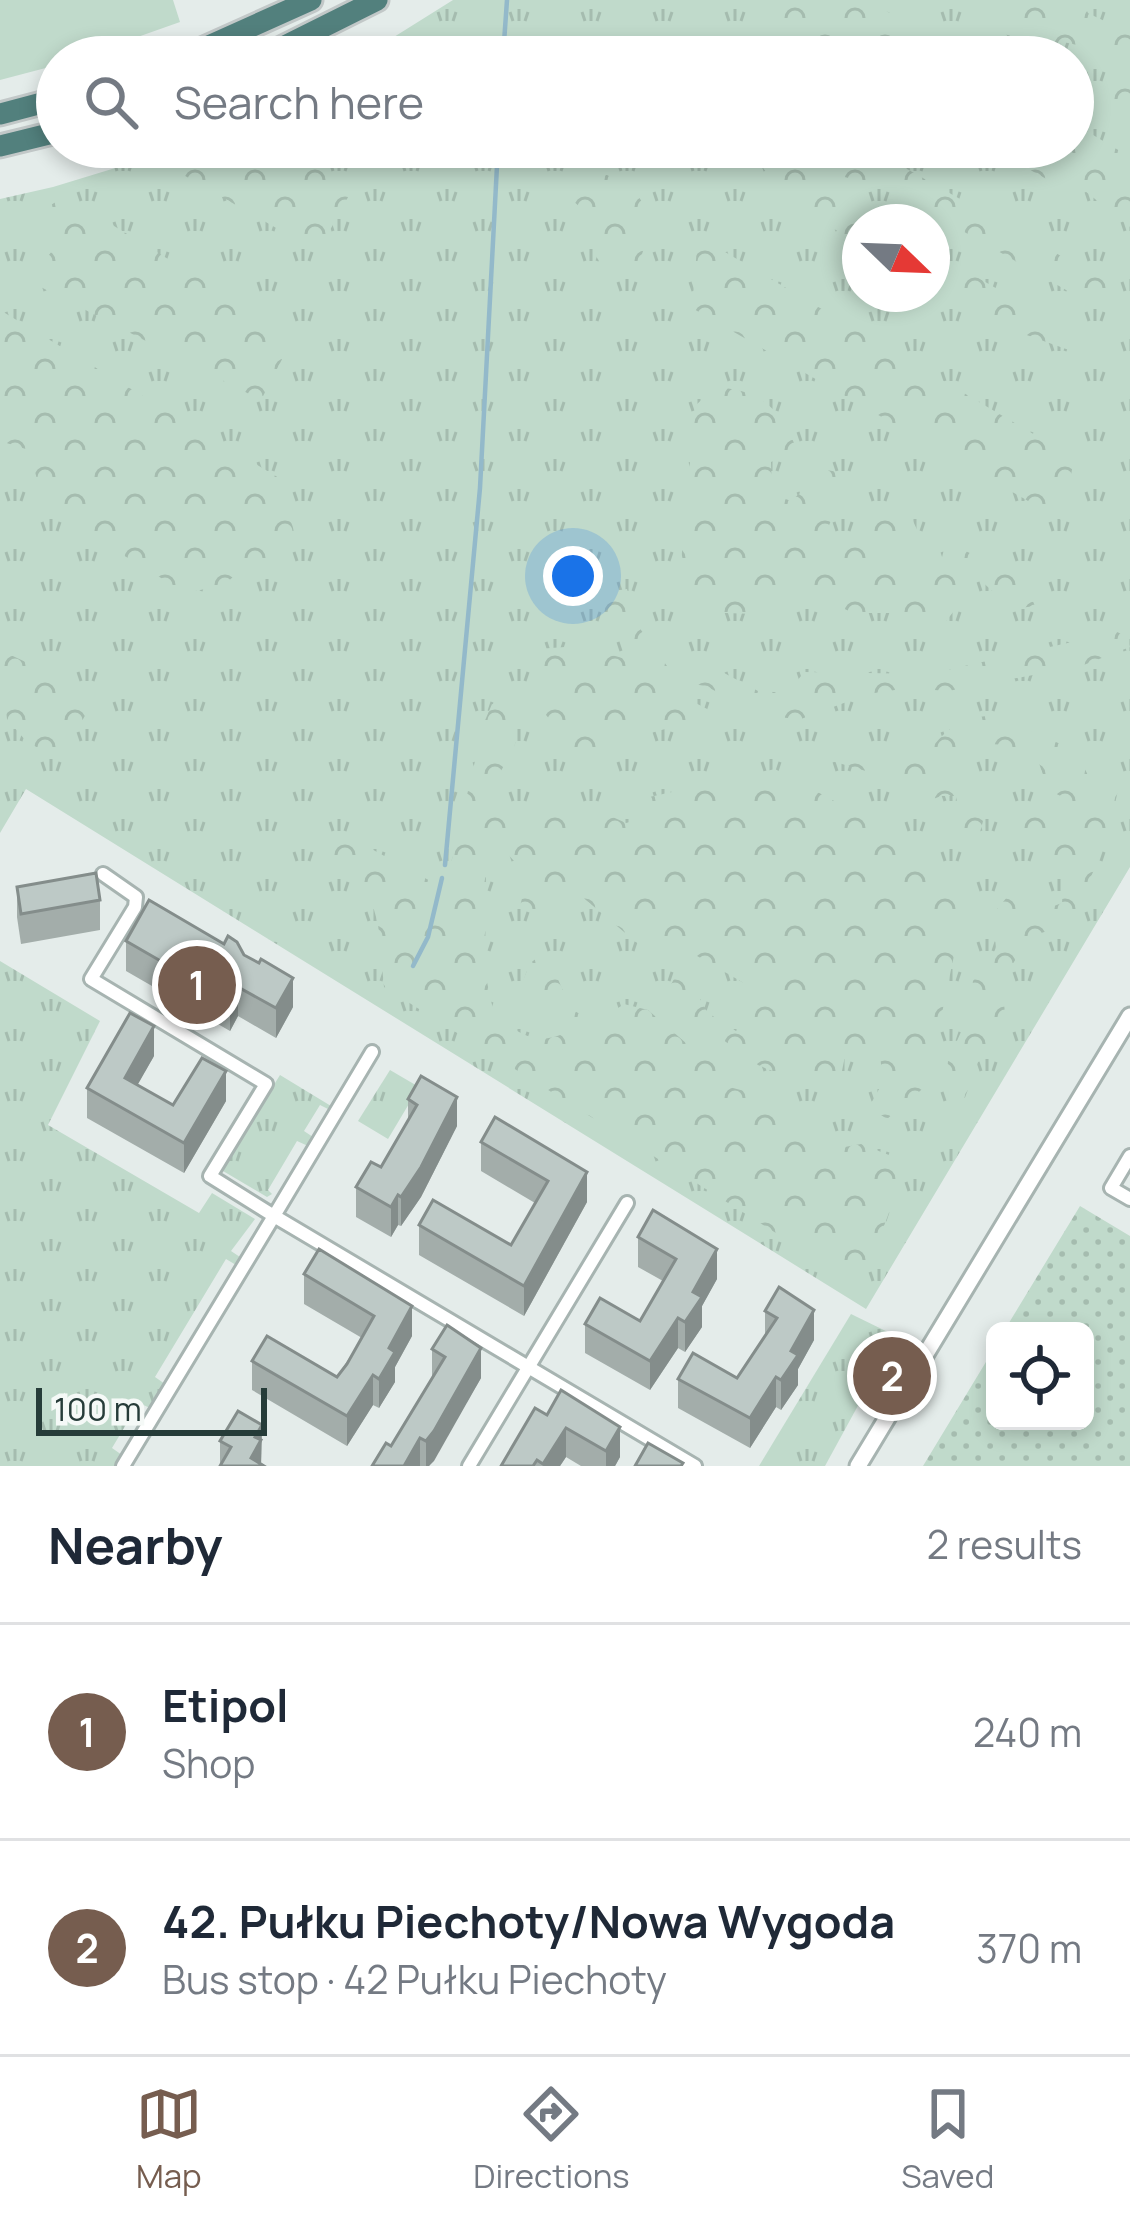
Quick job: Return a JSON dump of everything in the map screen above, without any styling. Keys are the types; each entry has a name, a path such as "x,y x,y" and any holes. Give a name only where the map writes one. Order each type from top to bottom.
{"highway":[{"path":"231,36 311,0"},
{"path":"305,36 377,0"},
{"path":"0,114 36,105"},
{"path":"0,146 36,137"}],"street":[{"path":"103,874 130,890 136,897 135,907 91,979 266,1084 210,1176 694,1466"},
{"path":"858,1466 1130,1016"},
{"path":"122,1466 372,1052"},
{"path":"1130,1156 1111,1188 1130,1199"},
{"path":"469,1466 627,1203"}],"green space":[{"path":"0,0 173,0 180,22 140,36 36,36 36,71 0,80"},
{"path":"453,0 1130,0 1130,867 866,1309 26,789 0,833 0,199 115,168 1094,168 1094,36 396,36"},
{"path":"782,0 868,0 928,36 784,36"},
{"path":"985,0 1060,0 1130,33 1130,134 1103,98 1115,66 1094,49 1094,36 1008,36 996,2"},
{"path":"1094,136 1130,157 1130,227 1085,191 1027,168 1094,168"},
{"path":"171,168 318,168 353,188 318,252"},
{"path":"763,168 905,168 1123,291 1110,315 950,224 950,204 915,204 889,189 830,173 856,204 842,204 842,234 783,195"},
{"path":"607,175 632,189 645,210 645,246 630,279 597,258 584,213 563,193 570,178"},
{"path":"65,196 294,336 261,400 29,281 52,251 29,219"},
{"path":"698,236 1074,458 1063,521 692,308"},
{"path":"950,261 1006,294 1084,329 1083,355 1015,331 950,293"},
{"path":"0,310 284,481 279,488 279,508 294,533 285,562 253,559 224,585 186,593 45,508 29,450 0,441"},
{"path":"715,387 745,392 768,404 791,436 797,451 771,462 772,494 791,501 826,470 851,474 827,530 844,538 869,527 886,511 908,510 919,534 890,555 898,565 932,573 946,542 1022,577 1035,606 1005,610 999,597 979,579 943,625 919,613 853,613 820,597 793,598 755,614 696,612 679,586 695,406"},
{"path":"627,589 641,630 667,666 711,666 758,691 788,693 804,672 929,674 1117,632 1126,636 1130,647 1081,666 948,691 908,688 868,694 801,719 761,716 706,686 686,683 682,696 713,712 723,723 669,728 597,753 547,755 540,744 551,721 537,704 544,673 520,666 509,651 579,646 626,659 621,641 602,615 606,592"},
{"path":"0,650 32,665 61,670 89,688 86,714 59,760 26,741 7,719"},
{"path":"492,704 511,709 516,728 515,742 493,789 501,819 578,810 626,823 637,820 645,798 775,769 921,848 967,893 927,1085 887,1119 869,1107 883,1082 880,1055 864,1049 845,1056 842,1071 822,1092 758,1065 701,1024 667,992 681,966 708,1013 736,1031 753,1022 761,993 685,949 642,947 580,895 558,897 547,915 520,906 528,876 500,846 486,870 485,973 494,1014 511,1027 545,1039 565,1033 520,988 530,963 546,952 571,1009 596,1023 624,1004 648,1010 687,1044 710,1056 733,1088 771,1098 792,1113 808,1136 834,1149 861,1144 894,1157 891,1206 857,1284 384,987 378,924 369,892 346,876 323,850 344,834 445,889 475,761 484,753 481,730"},
{"path":"986,716 1074,748 1091,781 1118,790 1107,840 1076,911 1066,925 1038,934 1024,946 1002,981 1005,1014 996,1041 981,1054 963,1103 950,1105 948,1061 968,1016 973,981 996,949 993,914 1013,890 1027,893 1043,910 1062,903 1064,876 1044,869 1038,843 1014,817 1018,803 1059,816 1067,799 1048,790 1038,760 995,744 975,748 953,761 954,774 986,810 979,836 963,836 956,796 918,805 901,796 893,779 825,759 861,743 885,753 907,743 916,752 930,751 954,727"},
{"path":"0,961 100,1021 48,1125 199,1213 212,1193 255,1219 231,1251 240,1257 236,1265 226,1259 155,1377 165,1384 150,1408 139,1403 112,1448 122,1455 115,1466 0,1466"},
{"path":"390,1070 419,1087 388,1139 358,1121"},
{"path":"280,1075 331,1106 330,1110 320,1105 304,1131 313,1137 308,1146 297,1141 267,1197 223,1167"},
{"path":"1080,1206 1130,1236 1130,1466 923,1466 986,1362 986,1430 1094,1430 1094,1322 1009,1322"},
{"path":"851,1314 896,1336 825,1466 759,1466"}],"building":[{"path":"96,873 100,900 21,914 17,887"},
{"path":"149,900 224,944 228,936 244,955 259,963 261,959 293,978 276,1008 238,987 230,1001 126,941"},
{"path":"130,1013 154,1026 125,1078 173,1105 202,1058 226,1071 184,1143 87,1088"},
{"path":"421,1076 457,1097 421,1167 391,1207 356,1187 371,1162 381,1167 417,1105 408,1099"},
{"path":"495,1117 587,1172 524,1286 419,1225 433,1200 511,1245 548,1181 481,1142"},
{"path":"653,1210 717,1249 693,1292 702,1297 685,1322 678,1318 650,1361 585,1324 600,1298 640,1321 676,1259 638,1237"},
{"path":"319,1249 412,1306 389,1348 395,1352 379,1379 373,1375 347,1416 252,1361 267,1336 337,1377 347,1364 374,1316 304,1274"},
{"path":"779,1287 814,1310 791,1351 798,1355 781,1380 776,1377 750,1418 678,1379 693,1353 737,1378 777,1318 765,1311"},
{"path":"447,1325 481,1348 434,1431 426,1441 420,1438 404,1466 372,1466 386,1443 391,1446 445,1357 432,1349"},
{"path":"561,1390 620,1427 606,1451 566,1428 543,1464 537,1460 533,1466 501,1466 535,1408 547,1415"},
{"path":"238,1411 262,1425 255,1437 261,1440 251,1458 264,1466 220,1466 231,1447 220,1441"},
{"path":"648,1443 683,1463 635,1466"}],"waterway":[{"path":"504,36 507,0"},
{"path":"445,865 480,488 497,168"},
{"path":"413,966 428,937 442,878"}],"place":[{"name":"Etipol","path":"197,985"},
{"name":"42. Pułku Piechoty/Nowa Wygoda","path":"892,1376"}]}
